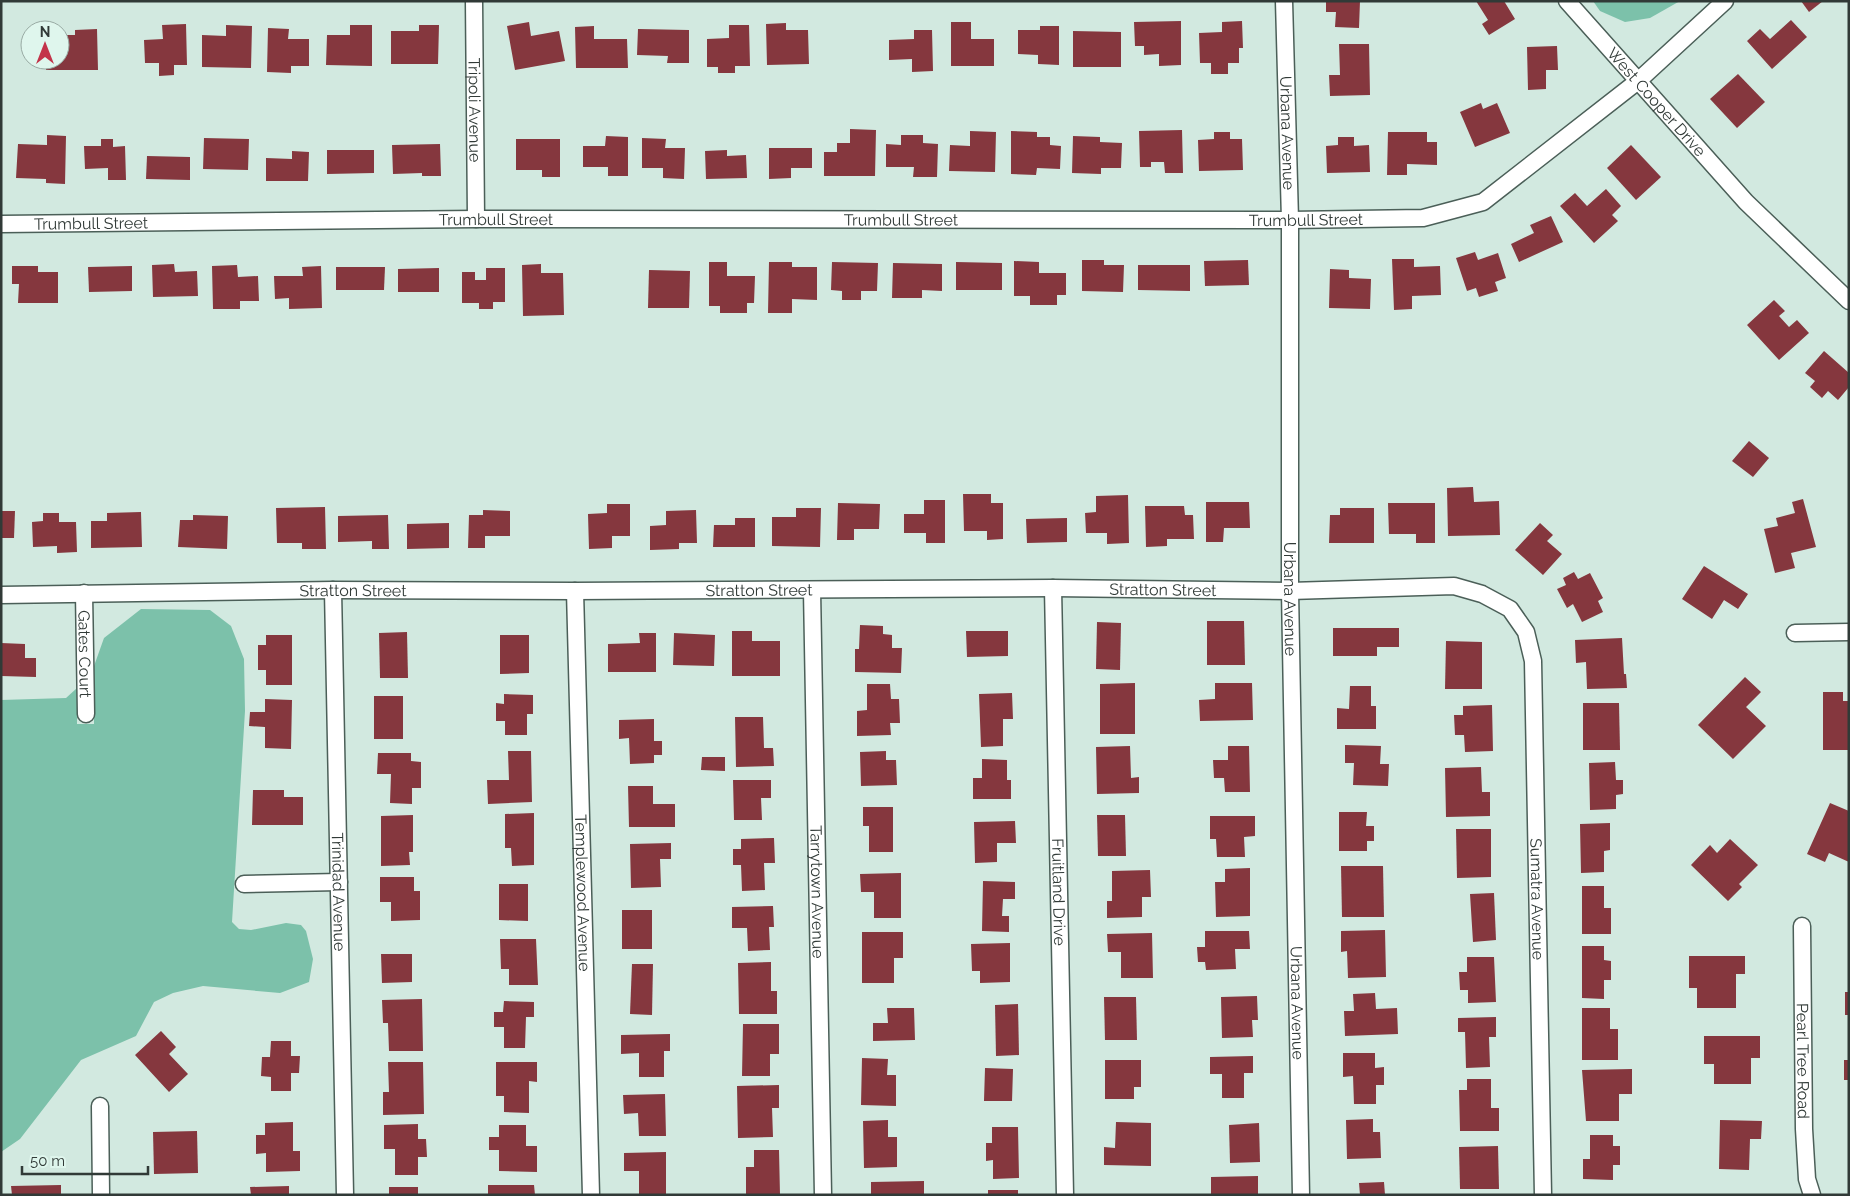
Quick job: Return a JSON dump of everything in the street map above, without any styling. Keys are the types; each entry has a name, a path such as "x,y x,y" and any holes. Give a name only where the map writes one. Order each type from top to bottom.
{"street":[{"name":"Tripoli Avenue","path":"474,1 476,219"},
{"name":"Urbana Avenue","path":"1284,1 1290,220 1290,591 1301,1195"},
{"name":"West Cooper Drive","path":"1567,1 1746,202 1849,302"},
{"name":"Trumbull Street","path":"1,224 476,219 1290,220 1423,218 1482,202 1638,81 1725,1"},
{"name":"Stratton Street","path":"1,595 333,590 575,591 1053,588 1290,591 1454,586 1482,594 1510,609"},
{"name":"Fruitland Drive","path":"1053,588 1065,1195"},
{"name":"Trinidad Avenue","path":"333,590 345,1195"},
{"name":"Tarrytown Avenue","path":"812,590 823,1195"},
{"name":"Templewood Avenue","path":"575,591 591,1195"},
{"name":"Gates Court","path":"84,594 86,714"},
{"name":"Sumatra Avenue","path":"1510,609 1526,632 1534,661 1543,1195"},
{"path":"1795,633 1849,632"},
{"path":"244,884 339,882"},
{"name":"Pearl Tree Road","path":"1802,926 1804,1129 1807,1179 1812,1195"},
{"path":"100,1106 101,1195"}],"green space":[{"path":"1593,1 1680,1 1650,18 1625,22 1600,11"},
{"path":"141,609 210,610 231,626 244,659 245,711 232,922 239,929 251,930 286,923 301,925 306,931 313,959 309,982 280,993 203,986 173,993 154,1002 136,1036 81,1060 20,1139 1,1152 1,700 66,698 77,688 77,724 94,724 94,666 104,638"}],"building":[{"path":"1326,1 1360,1 1359,28 1335,27 1336,12 1326,12"},
{"path":"1476,1 1504,1 1515,19 1489,35 1482,24 1488,20"},
{"path":"1801,1 1823,1 1809,12"},
{"path":"1791,20 1807,37 1772,69 1747,41 1760,29 1770,39"},
{"path":"1181,21 1181,65 1159,66 1159,54 1144,55 1144,46 1135,46 1134,22"},
{"path":"1242,21 1243,48 1239,48 1239,63 1228,63 1228,74 1211,74 1211,63 1200,63 1199,33 1222,32 1222,22"},
{"path":"529,22 531,36 559,31 565,61 515,70 507,26"},
{"path":"951,22 971,22 971,39 994,39 994,66 951,66"},
{"path":"786,23 786,30 808,30 809,64 767,65 766,24"},
{"path":"186,24 187,65 174,65 174,75 159,76 159,63 145,63 144,40 163,39 162,25"},
{"path":"226,25 252,26 251,68 202,67 202,35 226,36"},
{"path":"350,25 372,25 372,66 326,65 327,35 350,35"},
{"path":"419,25 439,25 438,64 391,64 391,31 419,31"},
{"path":"729,25 749,25 750,66 735,66 735,73 718,73 718,67 707,67 707,39 729,38"},
{"path":"594,26 594,39 627,39 628,68 576,68 575,27"},
{"path":"1040,26 1059,26 1059,65 1038,64 1038,55 1018,54 1018,30 1040,30"},
{"path":"268,28 289,29 288,39 309,39 309,66 291,66 291,73 267,72"},
{"path":"97,29 98,70 70,70 70,35 75,35 75,30"},
{"path":"638,29 689,30 689,63 667,63 668,56 637,55"},
{"path":"914,30 932,30 933,71 912,72 912,59 889,60 889,40 914,39"},
{"path":"1073,31 1121,32 1121,67 1073,67"},
{"path":"1339,44 1369,44 1370,95 1330,96 1329,75 1340,75"},
{"path":"1557,46 1558,70 1546,70 1546,89 1528,90 1527,47"},
{"path":"1738,74 1765,102 1737,128 1710,99"},
{"path":"1481,103 1483,109 1497,103 1510,133 1475,147 1460,112"},
{"path":"850,129 876,130 875,176 824,176 824,152 837,152 837,143 850,143"},
{"path":"1182,130 1183,173 1165,173 1164,162 1151,162 1151,167 1140,167 1139,131"},
{"path":"970,131 996,132 995,172 949,171 950,145 970,146"},
{"path":"1011,131 1037,132 1037,137 1050,137 1050,145 1061,146 1060,169 1037,168 1036,175 1011,174"},
{"path":"1214,132 1230,132 1230,139 1242,139 1243,170 1199,171 1198,140 1214,139"},
{"path":"1388,132 1427,132 1427,142 1437,142 1437,165 1407,164 1407,175 1387,175"},
{"path":"47,135 66,136 65,184 46,183 46,179 16,178 18,144 47,145"},
{"path":"901,135 923,135 923,143 938,144 937,177 913,177 914,167 886,167 886,144 901,145"},
{"path":"606,136 628,137 628,176 608,176 608,167 583,167 583,146 605,146"},
{"path":"1073,136 1100,137 1100,142 1122,143 1121,168 1101,168 1101,174 1072,173"},
{"path":"1338,137 1354,137 1354,146 1369,145 1370,172 1327,173 1326,146 1338,145"},
{"path":"204,138 249,139 248,170 203,169"},
{"path":"642,138 666,139 665,148 685,148 684,179 663,178 663,168 642,168"},
{"path":"101,139 113,139 113,147 125,146 126,180 108,180 108,168 85,169 84,146 101,146"},
{"path":"516,139 560,139 560,177 542,177 542,170 516,170"},
{"path":"440,144 441,176 422,176 422,173 393,174 392,145"},
{"path":"1631,145 1661,177 1636,200 1607,168"},
{"path":"769,148 812,148 812,168 791,168 791,178 769,179"},
{"path":"327,150 374,150 374,173 327,174"},
{"path":"727,150 727,156 746,155 747,178 706,179 705,151"},
{"path":"292,151 309,152 308,181 266,181 266,158 292,159"},
{"path":"147,156 190,157 190,180 146,179"},
{"path":"1606,189 1621,206 1612,215 1618,221 1594,243 1560,206 1575,193 1587,206"},
{"path":"1551,216 1563,242 1519,262 1511,244 1534,233 1530,225"},
{"path":"1475,252 1478,260 1498,253 1506,278 1495,282 1498,291 1479,297 1476,288 1467,291 1456,258"},
{"path":"1392,259 1414,259 1414,267 1440,266 1441,295 1412,296 1412,309 1394,310"},
{"path":"1082,260 1104,260 1104,265 1124,265 1123,292 1082,291"},
{"path":"1248,260 1249,285 1205,286 1204,261"},
{"path":"1014,261 1039,262 1039,273 1066,273 1066,295 1057,295 1057,305 1030,305 1030,296 1014,296"},
{"path":"709,262 727,262 727,276 755,276 754,303 747,303 747,313 720,313 720,306 709,306"},
{"path":"769,262 792,262 792,267 817,267 817,300 792,299 792,313 768,313"},
{"path":"832,262 878,263 877,291 861,291 861,300 842,300 842,291 831,290"},
{"path":"956,262 1002,263 1002,290 956,290"},
{"path":"893,263 942,264 942,291 922,290 922,298 892,298"},
{"path":"174,264 175,272 197,271 198,296 153,297 152,265"},
{"path":"541,264 541,273 563,273 564,315 523,316 522,265"},
{"path":"237,265 238,277 258,276 259,301 240,301 240,309 213,309 212,266"},
{"path":"1138,265 1190,265 1190,291 1138,290"},
{"path":"12,266 38,266 38,272 58,272 58,303 18,303 19,284 12,284"},
{"path":"132,266 132,291 89,292 88,267"},
{"path":"321,266 322,308 289,309 289,298 275,299 274,276 303,276 302,267"},
{"path":"336,267 385,267 384,290 336,290"},
{"path":"439,268 439,292 398,292 398,269"},
{"path":"486,268 505,268 505,302 493,302 493,309 479,309 479,303 462,303 462,272 475,272 475,280 486,280"},
{"path":"1330,269 1349,270 1349,278 1371,279 1370,309 1329,308"},
{"path":"649,270 690,271 689,308 648,308"},
{"path":"1774,300 1785,311 1779,316 1789,327 1797,320 1809,333 1779,360 1747,325"},
{"path":"1824,351 1849,373 1849,387 1838,400 1828,391 1822,398 1810,387 1815,381 1805,373"},
{"path":"1749,441 1769,458 1753,477 1732,461"},
{"path":"1473,487 1474,502 1499,501 1500,535 1448,536 1447,488"},
{"path":"963,494 991,494 991,503 1003,503 1003,539 987,540 987,531 964,531"},
{"path":"1128,495 1129,543 1107,544 1107,533 1086,533 1085,513 1096,512 1096,496"},
{"path":"1803,499 1816,547 1791,553 1795,568 1775,573 1764,529 1778,526 1776,518 1795,513 1792,502"},
{"path":"924,500 945,500 945,543 926,543 926,533 904,533 904,514 924,514"},
{"path":"1206,502 1249,502 1250,528 1224,528 1223,542 1206,542"},
{"path":"838,503 880,504 879,529 854,529 854,540 837,540"},
{"path":"1388,503 1435,503 1435,543 1416,543 1416,534 1389,534"},
{"path":"607,504 630,504 630,536 612,536 612,548 589,549 588,514 607,513"},
{"path":"1145,506 1184,506 1185,515 1193,515 1194,539 1167,539 1167,546 1146,547"},
{"path":"325,507 326,549 302,549 302,543 277,543 276,508"},
{"path":"796,508 821,508 820,547 772,546 772,517 796,517"},
{"path":"1340,508 1374,508 1374,543 1329,543 1330,515 1340,515"},
{"path":"483,510 510,511 510,536 485,536 485,548 468,548 469,515 483,515"},
{"path":"696,510 697,543 679,543 679,549 650,550 650,526 666,525 666,511"},
{"path":"1,511 15,511 14,538 1,538"},
{"path":"141,512 142,547 91,548 91,521 107,521 107,513"},
{"path":"43,513 59,513 59,522 76,522 77,552 57,553 57,546 33,547 32,522 43,521"},
{"path":"193,515 228,516 227,549 178,547 180,520 193,520"},
{"path":"388,515 389,549 372,549 372,541 338,542 338,516"},
{"path":"735,518 755,518 755,547 713,547 714,525 735,525"},
{"path":"1067,518 1067,542 1027,543 1026,519"},
{"path":"449,523 449,548 407,549 407,524"},
{"path":"1540,523 1553,535 1547,541 1562,554 1543,575 1515,550"},
{"path":"1704,566 1748,594 1738,609 1724,600 1712,619 1682,599"},
{"path":"1574,572 1578,579 1590,573 1603,598 1598,601 1603,612 1582,622 1573,604 1567,608 1557,589 1566,585 1563,578"},
{"path":"1207,621 1244,621 1245,665 1207,665"},
{"path":"1097,622 1121,623 1120,670 1096,669"},
{"path":"860,625 883,626 883,634 892,635 892,648 902,648 901,673 855,672 855,649 859,649"},
{"path":"1333,628 1399,628 1399,647 1377,647 1377,656 1333,656"},
{"path":"732,631 752,631 752,641 780,641 780,676 732,676"},
{"path":"966,631 1008,631 1008,656 967,657"},
{"path":"407,632 408,678 380,678 379,633"},
{"path":"639,633 656,633 656,672 608,672 608,644 640,643"},
{"path":"674,633 715,635 714,666 673,665"},
{"path":"266,635 292,635 292,685 266,685 266,670 258,670 258,645 266,645"},
{"path":"500,635 529,635 529,673 500,674"},
{"path":"1622,638 1624,674 1626,674 1627,688 1587,689 1586,662 1576,663 1575,640"},
{"path":"1446,641 1482,642 1482,689 1445,689"},
{"path":"1,643 25,644 25,658 36,658 36,677 1,676"},
{"path":"1745,677 1761,692 1746,707 1766,726 1733,759 1698,725"},
{"path":"1135,683 1135,734 1100,734 1100,684"},
{"path":"1215,683 1252,683 1253,720 1200,721 1199,700 1215,699"},
{"path":"867,684 890,684 891,699 899,699 900,723 890,723 891,735 857,736 857,711 867,710"},
{"path":"1350,686 1371,686 1371,706 1376,706 1376,729 1337,729 1337,708 1349,709"},
{"path":"1823,692 1843,692 1843,701 1849,701 1849,750 1823,750"},
{"path":"1012,693 1013,719 1003,719 1003,746 981,747 979,694"},
{"path":"504,694 533,695 533,714 527,714 527,735 505,735 505,721 496,721 496,703 504,704"},
{"path":"374,696 403,696 403,739 374,739"},
{"path":"265,699 292,700 291,749 265,748 265,727 249,726 250,712 265,712"},
{"path":"1583,703 1619,703 1620,750 1583,750"},
{"path":"1492,705 1493,751 1465,752 1464,735 1455,735 1454,715 1463,715 1463,706"},
{"path":"735,717 763,717 764,748 773,748 774,766 736,767"},
{"path":"654,719 654,741 662,741 662,755 654,755 654,763 630,764 629,738 619,739 619,720"},
{"path":"1345,745 1381,746 1380,764 1389,764 1388,786 1353,785 1354,763 1345,763"},
{"path":"1130,746 1131,778 1139,777 1139,793 1097,794 1096,747"},
{"path":"1228,746 1249,746 1250,792 1225,792 1224,778 1214,778 1213,760 1228,760"},
{"path":"508,751 531,751 532,802 488,804 487,780 509,780"},
{"path":"886,751 886,760 896,760 897,785 861,786 860,752"},
{"path":"378,753 411,753 411,761 421,762 421,788 412,788 412,804 390,803 391,774 377,774"},
{"path":"702,757 725,757 725,771 701,770"},
{"path":"982,759 1007,760 1007,780 1011,780 1011,799 973,799 973,778 982,778"},
{"path":"1615,762 1616,780 1623,780 1623,794 1616,795 1616,809 1590,810 1589,763"},
{"path":"1481,767 1482,792 1490,792 1490,816 1446,817 1445,768"},
{"path":"733,780 771,780 771,798 761,798 762,820 734,820"},
{"path":"628,786 653,786 653,804 675,804 675,827 629,827"},
{"path":"253,790 284,790 284,797 303,797 303,825 252,825"},
{"path":"1830,803 1849,811 1849,862 1829,853 1825,862 1807,854"},
{"path":"863,807 893,807 893,852 869,852 869,826 863,826"},
{"path":"1339,812 1367,812 1366,826 1374,826 1374,841 1367,841 1367,851 1339,851"},
{"path":"534,813 534,865 512,866 511,848 505,848 505,814"},
{"path":"413,815 413,852 409,852 410,865 381,866 381,816"},
{"path":"1097,815 1125,815 1126,856 1098,856"},
{"path":"1210,816 1255,816 1255,836 1244,837 1245,857 1217,857 1216,839 1210,839"},
{"path":"1015,821 1016,843 997,843 997,862 975,863 974,822"},
{"path":"1610,823 1610,850 1604,851 1604,872 1581,873 1580,824"},
{"path":"1456,829 1491,829 1491,877 1457,878"},
{"path":"774,838 775,863 764,863 765,890 742,891 741,865 733,865 733,849 741,849 741,839"},
{"path":"1730,839 1758,865 1739,884 1742,887 1728,901 1691,865 1710,845 1717,853"},
{"path":"671,843 671,859 660,859 661,887 631,888 630,844"},
{"path":"1341,866 1383,866 1384,917 1342,917"},
{"path":"1250,868 1250,916 1216,917 1215,882 1225,882 1225,869"},
{"path":"1150,870 1151,897 1142,897 1142,917 1107,918 1107,901 1112,901 1112,871"},
{"path":"901,873 901,918 874,918 874,892 861,892 860,874"},
{"path":"380,877 414,877 414,891 420,891 420,920 391,921 391,902 380,902"},
{"path":"983,881 1015,882 1015,899 1003,899 1002,916 1009,916 1009,932 982,931"},
{"path":"499,884 528,884 528,921 499,920"},
{"path":"1582,886 1604,886 1604,908 1611,908 1611,934 1582,934"},
{"path":"1494,893 1496,940 1473,942 1470,894"},
{"path":"773,906 774,927 769,927 770,950 748,951 747,928 732,928 732,907"},
{"path":"622,910 652,910 652,949 622,949"},
{"path":"1385,930 1386,977 1348,978 1347,951 1341,952 1341,931"},
{"path":"1205,931 1249,931 1250,949 1235,949 1236,969 1206,970 1205,962 1198,962 1197,947 1205,947"},
{"path":"862,932 903,932 903,958 894,958 894,983 862,983"},
{"path":"1152,933 1153,978 1121,978 1121,952 1108,952 1107,934"},
{"path":"500,939 536,939 538,985 509,985 509,969 501,969"},
{"path":"1010,943 1010,982 980,983 980,971 972,971 971,944"},
{"path":"1582,946 1604,946 1604,960 1611,961 1611,980 1604,980 1604,999 1582,998"},
{"path":"381,954 412,954 412,982 382,983"},
{"path":"1689,956 1745,956 1745,974 1736,974 1736,1008 1697,1008 1697,988 1689,988"},
{"path":"1467,957 1494,957 1496,1002 1468,1003 1468,990 1460,990 1459,972 1467,972"},
{"path":"771,962 771,991 777,991 777,1014 739,1014 738,963"},
{"path":"632,964 653,964 652,1015 630,1014"},
{"path":"1845,992 1849,992 1849,1015 1845,1015"},
{"path":"1375,993 1376,1009 1397,1008 1398,1034 1345,1036 1344,1011 1354,1011 1353,994"},
{"path":"1257,996 1258,1020 1252,1020 1253,1037 1222,1038 1221,997"},
{"path":"1104,997 1136,997 1137,1040 1105,1040"},
{"path":"422,999 423,1051 389,1051 388,1023 383,1023 382,1000"},
{"path":"504,1001 534,1002 534,1017 526,1017 525,1048 504,1048 504,1027 494,1027 494,1012 503,1012"},
{"path":"1018,1004 1019,1055 996,1056 995,1005"},
{"path":"887,1008 914,1008 915,1040 873,1041 873,1023 888,1023"},
{"path":"1582,1008 1610,1008 1610,1029 1618,1029 1618,1060 1582,1060"},
{"path":"1496,1017 1496,1037 1489,1037 1490,1067 1466,1068 1465,1032 1458,1032 1458,1018"},
{"path":"743,1024 779,1024 779,1054 770,1054 770,1076 742,1076"},
{"path":"161,1031 176,1047 169,1054 188,1074 169,1092 135,1055"},
{"path":"670,1034 670,1051 664,1051 664,1077 639,1077 639,1053 621,1054 621,1035"},
{"path":"1704,1036 1760,1036 1760,1058 1751,1058 1751,1084 1714,1084 1714,1064 1704,1064"},
{"path":"271,1041 291,1041 291,1056 300,1056 299,1073 291,1073 291,1091 271,1091 271,1077 261,1076 262,1057 270,1057"},
{"path":"1343,1053 1375,1053 1375,1068 1384,1067 1384,1085 1376,1085 1376,1104 1354,1104 1353,1076 1343,1077"},
{"path":"1253,1056 1253,1073 1244,1073 1244,1098 1222,1098 1222,1074 1210,1074 1210,1057"},
{"path":"862,1058 888,1059 887,1075 896,1075 896,1106 861,1105"},
{"path":"1105,1060 1141,1060 1141,1087 1134,1087 1134,1099 1105,1099"},
{"path":"1844,1060 1849,1060 1849,1080 1844,1080"},
{"path":"388,1062 423,1062 424,1114 383,1115 383,1092 389,1092"},
{"path":"496,1062 537,1062 537,1082 529,1081 529,1113 504,1112 504,1096 496,1096"},
{"path":"985,1068 1013,1069 1012,1101 984,1101"},
{"path":"1632,1069 1632,1094 1619,1094 1619,1121 1586,1121 1582,1070"},
{"path":"1467,1079 1491,1079 1491,1108 1499,1108 1499,1131 1460,1131 1459,1090 1467,1090"},
{"path":"779,1085 779,1108 772,1108 773,1137 738,1138 737,1086"},
{"path":"665,1094 666,1136 639,1136 638,1113 624,1114 623,1095"},
{"path":"1373,1119 1373,1132 1380,1132 1381,1158 1347,1159 1346,1120"},
{"path":"888,1120 888,1137 897,1137 897,1167 864,1168 863,1121"},
{"path":"1720,1120 1762,1121 1761,1139 1750,1139 1749,1170 1719,1169"},
{"path":"293,1122 293,1151 300,1151 300,1171 266,1172 266,1153 256,1154 256,1135 265,1135 265,1123"},
{"path":"1116,1122 1151,1123 1151,1166 1104,1165 1104,1147 1115,1148"},
{"path":"1259,1123 1260,1162 1230,1163 1229,1125"},
{"path":"418,1124 418,1139 426,1139 427,1157 418,1157 418,1175 395,1175 395,1149 384,1149 384,1125"},
{"path":"499,1125 526,1125 526,1146 537,1146 537,1172 499,1171 499,1150 489,1150 489,1137 499,1137"},
{"path":"992,1127 1018,1127 1019,1178 993,1179 993,1160 986,1161 986,1143 992,1143"},
{"path":"197,1131 198,1173 154,1174 153,1132"},
{"path":"1590,1135 1613,1135 1613,1146 1620,1146 1620,1165 1613,1165 1613,1180 1583,1179 1583,1159 1590,1159"},
{"path":"1498,1146 1499,1189 1460,1189 1459,1147"},
{"path":"754,1150 779,1150 780,1195 746,1195 746,1167 754,1167"},
{"path":"666,1152 666,1195 639,1195 639,1171 624,1171 624,1153"},
{"path":"1258,1176 1258,1195 1211,1195 1211,1177"},
{"path":"924,1181 924,1195 871,1195 871,1182"},
{"path":"1384,1182 1385,1195 1360,1195 1359,1183"},
{"path":"61,1185 61,1195 12,1195 11,1186"},
{"path":"488,1185 534,1185 535,1195 488,1195"},
{"path":"289,1186 289,1195 251,1195 250,1187"},
{"path":"389,1187 418,1187 418,1195 389,1195"},
{"path":"988,1190 1018,1190 1018,1195 988,1195"}]}
